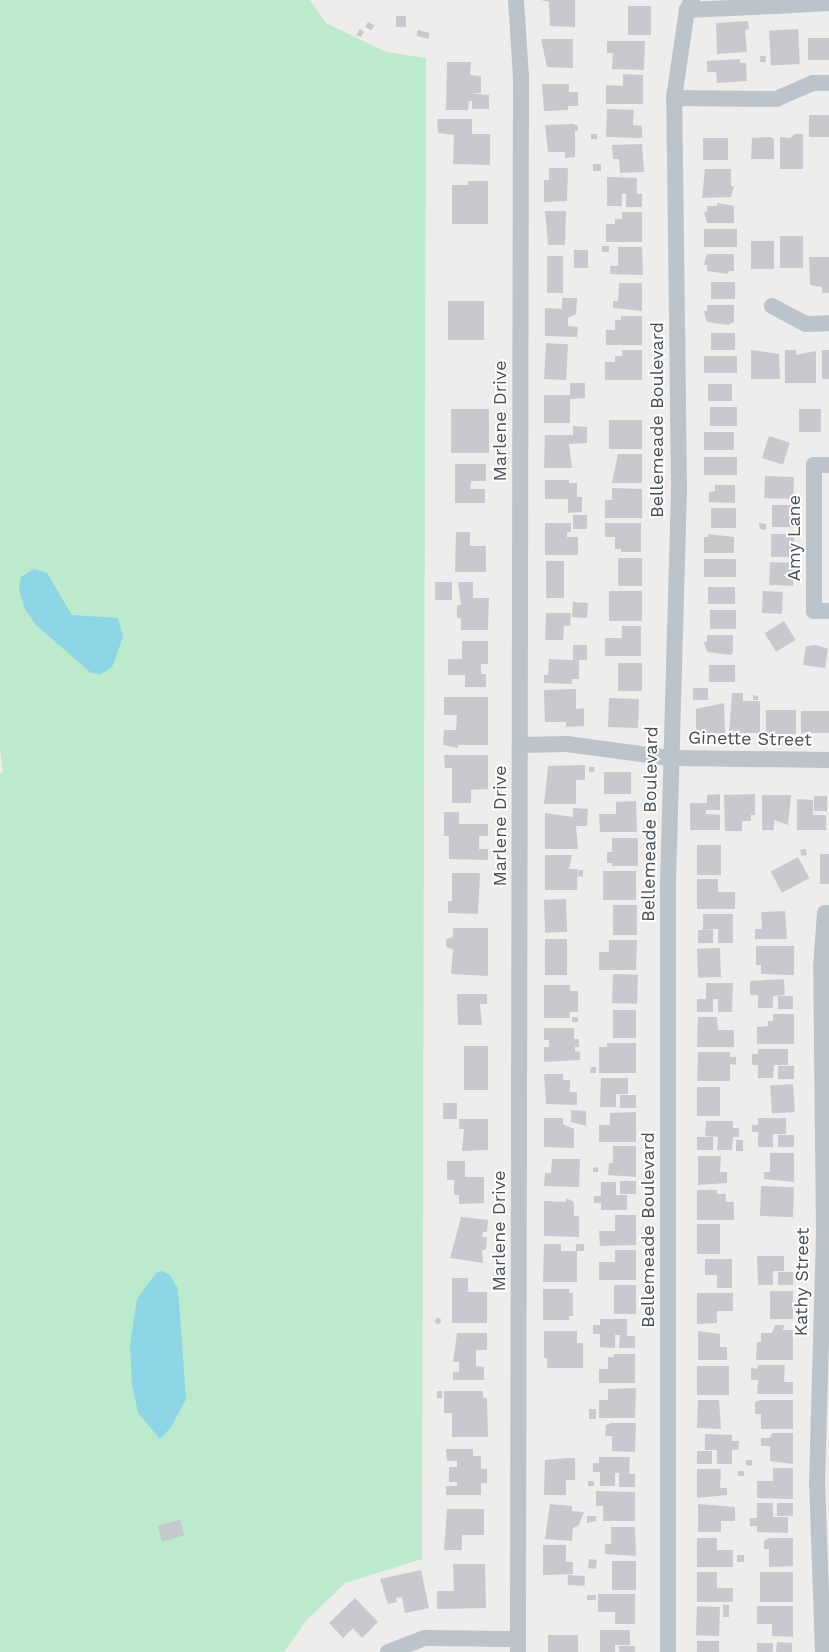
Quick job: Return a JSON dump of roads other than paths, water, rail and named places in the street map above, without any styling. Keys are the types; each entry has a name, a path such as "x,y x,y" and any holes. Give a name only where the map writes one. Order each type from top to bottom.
{"street":[{"name":"Marlene Drive","path":"516,0 521,77 518,1645"},
{"path":"690,5 829,3"},
{"name":"Bellemeade Boulevard","path":"668,1652 668,883 679,486 674,98 690,5"},
{"path":"674,98 776,99 813,83 829,83"},
{"path":"772,306 806,324 829,323"},
{"name":"Amy Lane","path":"821,611 822,465"},
{"name":"Ginette Street","path":"520,745 567,744 671,758 829,760"},
{"name":"Kathy Street","path":"823,1652 817,1483 824,1235 821,967 827,913"},
{"path":"388,1652 424,1638 518,1645"}],"water":[{"path":"34,569 47,573 72,615 118,618 123,637 112,667 101,674 91,673 36,625 25,609 19,590 21,577"},
{"path":"162,1271 170,1275 178,1289 186,1399 171,1427 160,1439 138,1413 132,1384 130,1345 137,1299 156,1273"}]}
